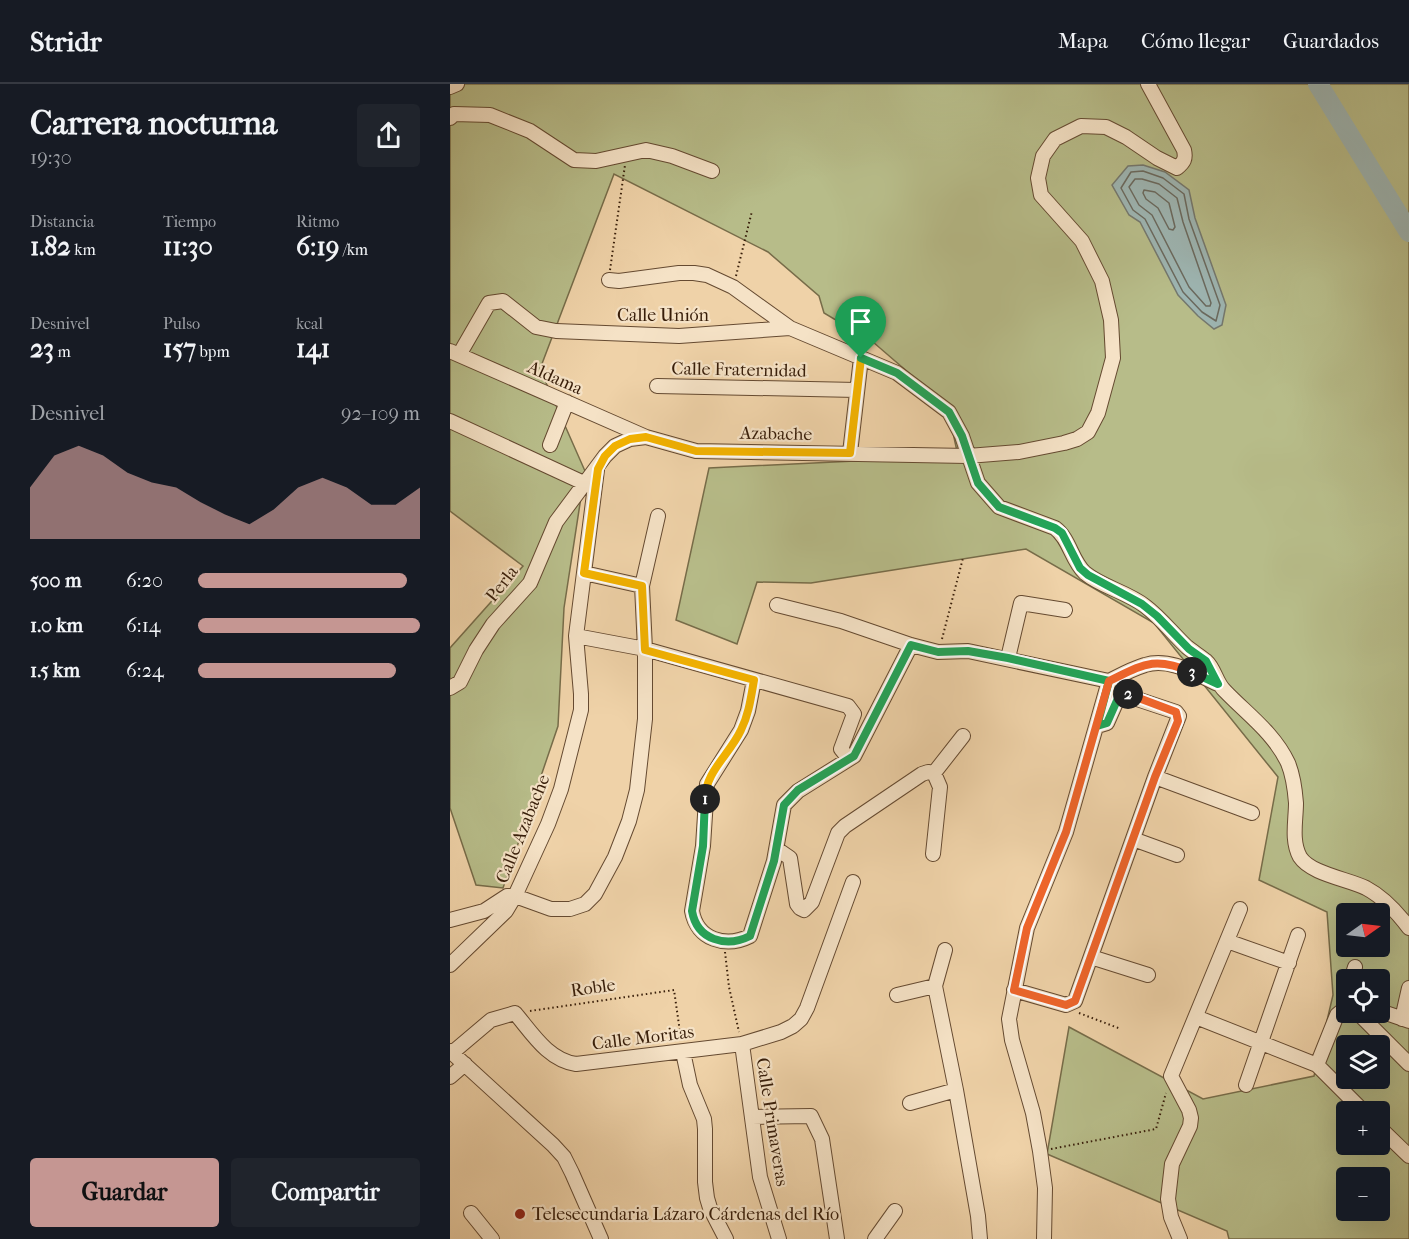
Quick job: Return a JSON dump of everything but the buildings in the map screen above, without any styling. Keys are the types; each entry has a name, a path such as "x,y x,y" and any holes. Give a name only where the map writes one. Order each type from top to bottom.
{"street":[{"path":"450,87 457,84"},
{"name":"Azabache","path":"646,437 696,451 968,456 1019,452 1077,439 1088,432 1098,413 1113,358 1111,320 1102,281 1082,240 1041,195 1038,178 1043,156 1055,139 1081,126 1106,127 1126,136 1157,158 1177,168 1183,163 1186,157 1184,150 1148,84"},
{"path":"450,118 454,114 490,115 530,131 574,160 596,161 646,150 672,156 712,171"},
{"path":"609,280 619,281 694,273 706,276 732,287 790,328 897,373 949,412 962,436 978,483 999,507 1055,528 1062,533 1080,568 1088,575 1142,604 1157,616 1189,649 1206,661 1218,684"},
{"name":"Calle Unión","path":"454,353 489,303 496,301 502,301 536,327 556,331 679,336 790,328"},
{"name":"Aldama","path":"454,353 646,437"},
{"path":"850,453 861,358"},
{"name":"Calle Fraternidad","path":"657,386 857,390"},
{"path":"550,445 567,402"},
{"path":"450,421 586,484"},
{"path":"598,469 605,456 615,446 630,439 646,437"},
{"name":"Perla","path":"450,688 460,682 476,650 493,624 530,583 556,522 598,469"},
{"name":"Calle Azabache","path":"450,965 496,923 515,897 561,789 581,710 582,694 576,636 598,469"},
{"path":"450,920 477,914 507,896 551,909 570,909 585,904 595,894 615,857 629,821 637,790 645,719 642,586 658,516"},
{"path":"584,573 642,586"},
{"path":"1008,658 1021,603 1065,610"},
{"path":"777,604 841,621 938,652 968,651 1109,681 1147,664 1160,662 1190,671 1218,684 1255,718 1275,742 1288,763 1294,781 1295,838 1301,858 1319,870 1364,887 1378,896 1392,907 1409,928"},
{"path":"576,636 645,650 851,708 854,714 841,749 849,759"},
{"path":"754,680 748,711 741,730 711,775 705,794 703,846 692,911 699,929 710,939 724,943 740,941 750,936 777,849 782,811 789,798 854,756 911,645"},
{"path":"1044,1239 1045,1188 1040,1151 1033,1113 1009,1029 1009,1019 1027,928 1066,832 1109,681"},
{"path":"1014,990 1066,1005 1075,1001 1179,716 1176,712 1122,694 1107,723 1097,726"},
{"path":"934,773 963,736"},
{"path":"777,849 790,858 797,904 804,910 813,902 838,833 922,774 934,773"},
{"path":"933,854 940,787 934,773"},
{"path":"1155,777 1252,813"},
{"path":"1133,839 1177,855"},
{"name":"Calle Moritas","path":"515,1013 545,1049 564,1062 576,1064 742,1044 781,1032 793,1026 807,1008 854,882"},
{"path":"1180,1239 1168,1199 1172,1164 1190,1126 1191,1118 1171,1076 1240,909"},
{"path":"1246,1085 1298,935"},
{"path":"1227,941 1289,963"},
{"path":"945,950 934,986 956,1090 980,1239"},
{"path":"1091,957 1148,975"},
{"path":"897,994 934,986"},
{"path":"1390,1015 1405,1020 1409,988"},
{"path":"515,1013 491,1020 451,1052 564,1157 601,1239"},
{"path":"1196,1017 1317,1065 1353,1101"},
{"path":"1317,1065 1336,1018"},
{"path":"1368,1023 1409,1064"},
{"name":"Calle Primaveras","path":"742,1044 760,1177 779,1239"},
{"path":"683,1052 690,1085 704,1119 707,1198 726,1239"},
{"path":"450,1077 465,1064"},
{"path":"910,1103 956,1090"},
{"path":"752,1118 811,1116 822,1139 837,1239"},
{"path":"1390,1138 1409,1156"},
{"path":"875,1239 895,1211"},
{"path":"471,1213 492,1239"}],"path":[{"path":"609,280 626,154"},
{"path":"732,287 752,211"},
{"path":"938,652 963,558"},
{"path":"724,943 729,987 742,1044"},
{"name":"Roble","path":"515,1013 674,990 683,1052"},
{"path":"1072,1004 1081,1015 1121,1029"},
{"path":"1040,1151 1156,1130 1171,1076"}],"green space":[{"path":"450,84 1409,84 1409,1239 1229,1239 1227,1231 1047,1154 1069,1027 1203,1099 1314,1076 1333,995 1327,912 1259,880 1278,777 1154,623 1026,549 811,583 757,582 737,644 676,620 709,468 958,456 949,414 931,392 873,342 824,313 819,296 768,252 614,174 540,369 585,471 564,608 558,726 503,888 476,885 450,808 450,648 523,566 450,511"}],"water":[{"path":"1143,165 1165,172 1189,190 1195,218 1226,305 1222,325 1214,329 1178,295 1140,222 1129,215 1112,185 1128,166"}],"waterway":[{"path":"1318,84 1409,232"}],"place":[{"name":"Telesecundaria Lázaro Cárdenas del Río","path":"520,1214"}],"route":[{"path":"861,358 850,453 696,451 646,437 630,439 615,446 605,456 598,469 584,573 642,586 645,650 754,680 748,711 741,730 707,783 703,846 692,911 694,920 699,929 710,939 724,943 740,941 750,936 774,861 784,805 798,790 854,756 911,645 938,652 960,650 1008,658 1109,681 1097,726 1104,726 1107,723 1119,696 1125,693 1176,712 1179,716 1072,1004 1066,1005 1014,990 1023,941 1066,832 1109,681 1135,668 1160,662 1172,664 1218,684 1206,661 1189,649 1157,616 1142,604 1088,575 1080,568 1062,533 1055,528 999,507 978,483 962,436 949,412 897,373 861,358"}]}
